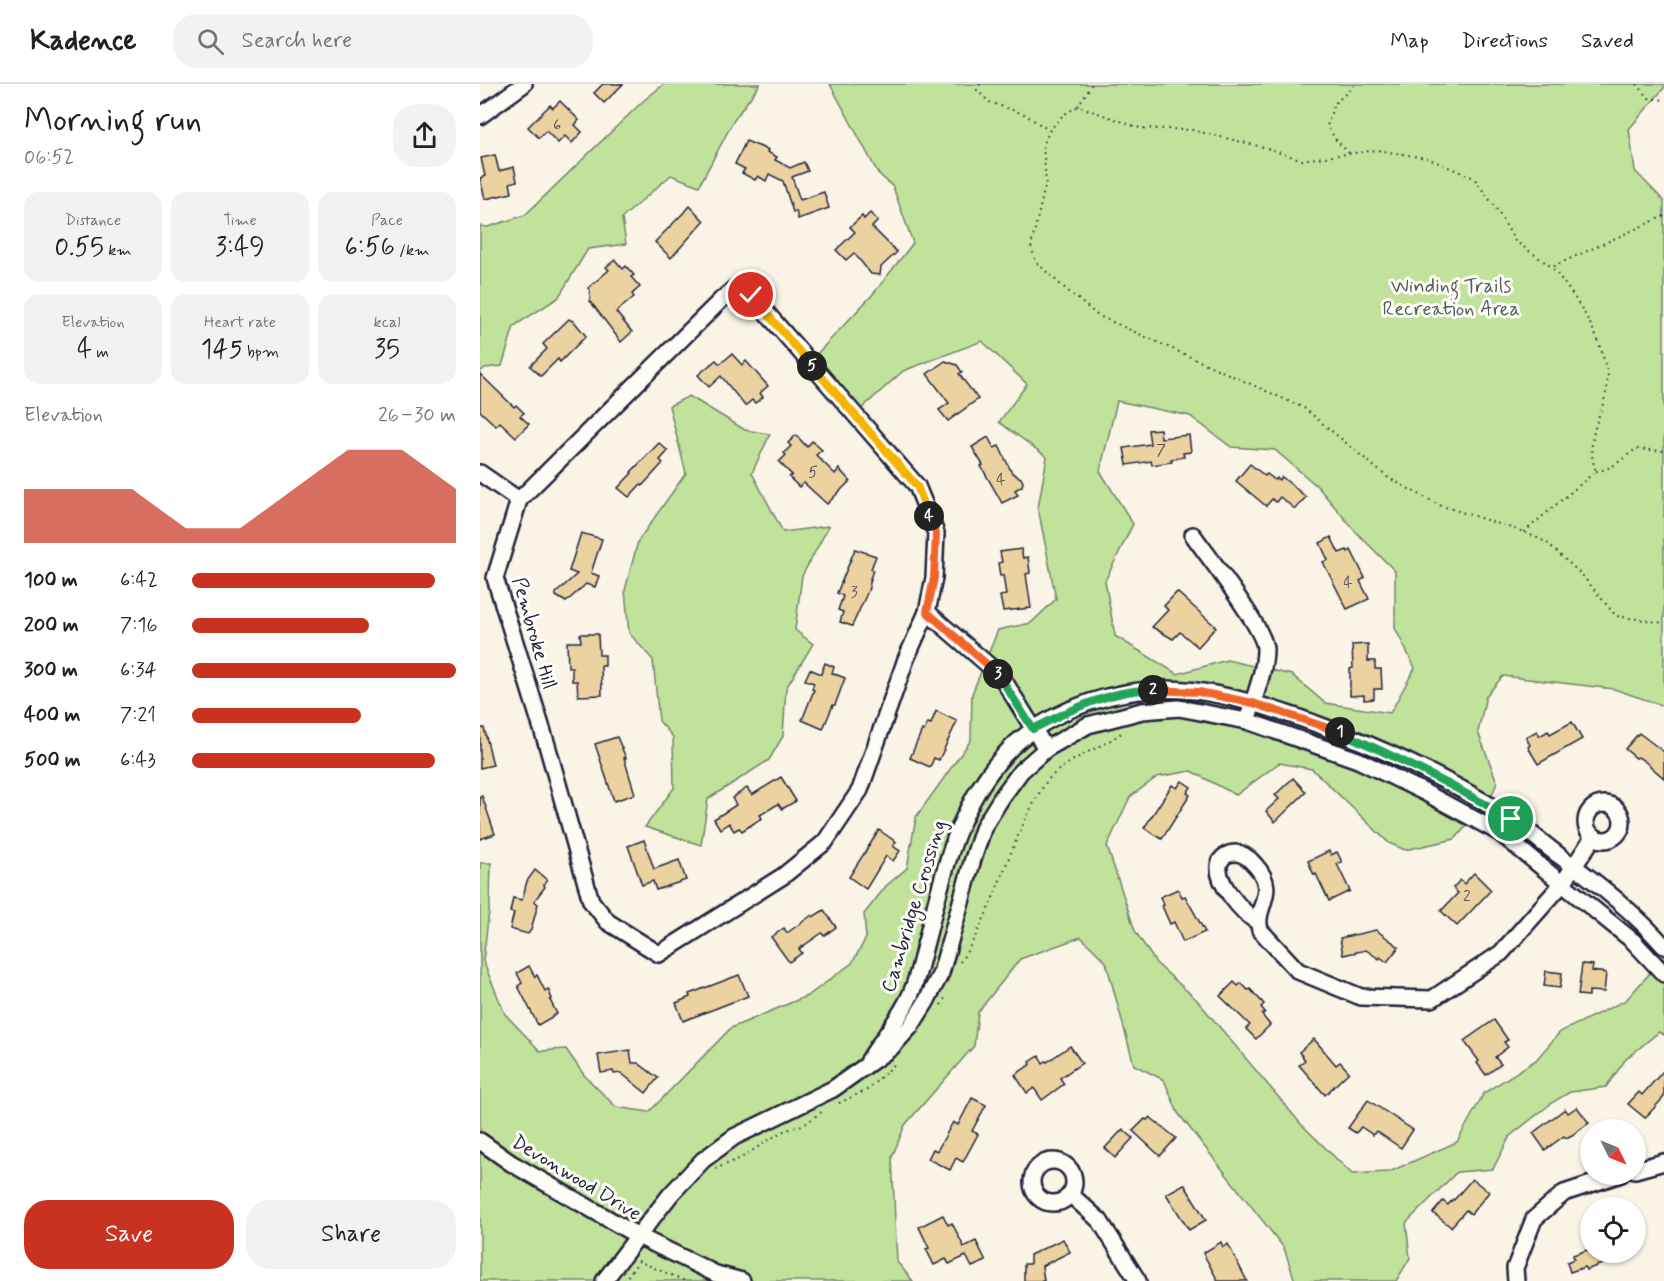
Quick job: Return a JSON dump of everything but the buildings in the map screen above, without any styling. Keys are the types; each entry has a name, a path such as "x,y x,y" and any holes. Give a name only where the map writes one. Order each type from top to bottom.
{"street":[{"path":"480,117 524,84"},
{"name":"Pembroke Hill","path":"742,287 917,486 936,533 934,578 927,612 906,658 860,790 825,842 783,876 659,954 608,922 591,901 547,745 495,578 519,500 721,300 735,288 742,287"},
{"path":"480,473 519,500"},
{"path":"1193,535 1253,620 1265,646 1261,673 1247,721"},
{"path":"927,612 1001,676 1046,749"},
{"name":"Cambridge Crossing","path":"866,1065 897,1019 913,990 959,824 983,780 1006,753 1033,729 1103,698 1148,690 1199,692 1253,703 1335,730 1457,786 1511,819 1575,865 1599,884 1664,946"},
{"name":"Cambridge Crossing","path":"638,1236 671,1194 703,1160 734,1137 833,1089 891,1048 911,1026 941,973 984,826 1021,771 1046,749 1088,725 1142,711 1179,708 1247,721 1358,760 1424,792 1500,833 1633,941 1664,974"},
{"path":"1258,922 1260,930 1298,971 1361,997 1432,999 1501,953 1563,883 1594,836"},
{"name":"Devonwood Drive","path":"480,1142 511,1163 638,1236 632,1257 604,1281"},
{"path":"1646,1167 1664,1162"},
{"path":"1516,1281 1515,1268 1534,1219 1564,1193 1588,1185"},
{"path":"1070,1194 1100,1221 1138,1281"},
{"path":"638,1236 716,1274 742,1281"}],"path":[{"path":"980,84 977,90 989,102 1024,114 1050,130"},
{"path":"1092,84 1078,106 1063,116 1050,130 1043,145 1046,182 1031,246 1036,262 1098,315 1304,408 1387,477 1439,505 1524,532 1546,542 1575,568 1616,616 1664,623"},
{"path":"1349,153 1336,140 1327,126 1334,104 1356,84"},
{"path":"1636,84 1649,98 1664,100"},
{"path":"1078,106 1140,128 1192,130 1263,147 1302,160 1377,150 1427,158 1474,178 1497,210 1515,242 1552,267 1579,303 1601,344 1608,377 1590,456 1596,471"},
{"path":"1552,267 1664,216"},
{"path":"1524,532 1596,471 1604,471 1615,465 1636,449 1664,451"},
{"path":"958,964 971,945 1019,832 1037,797 1053,775 1080,756 1109,743 1124,731"},
{"path":"939,1008 946,999 948,990"},
{"path":"710,1172 741,1158 781,1132 805,1124 822,1111 867,1090 897,1062"},
{"path":"624,1281 632,1257 685,1281"}],"green space":[{"path":"664,84 760,84 734,120 699,186 671,175 622,218 626,244 588,249 558,298 514,326 502,366 485,368 480,372 480,226 488,227 525,215 642,102"},
{"name":"Winding Trails Recreation Area","path":"830,84 1664,84 1664,88 1629,129 1635,171 1664,201 1664,706 1614,689 1503,676 1486,696 1478,732 1497,782 1491,798 1455,839 1405,850 1389,843 1312,769 1279,763 1236,795 1191,771 1157,777 1130,797 1107,846 1135,931 1156,963 1196,999 1301,1124 1352,1174 1389,1172 1457,1142 1484,1093 1536,1060 1560,1032 1626,1000 1650,973 1664,945 1664,1035 1659,1032 1626,1059 1606,1087 1570,1092 1553,1102 1510,1136 1493,1169 1457,1172 1406,1223 1410,1258 1396,1281 1295,1281 1284,1248 1178,1113 1164,1080 1134,1065 1106,962 1081,937 1020,959 978,1012 974,1046 905,1125 892,1157 897,1262 913,1281 480,1281 480,863 491,863 490,903 483,961 505,1014 540,1051 566,1049 584,1075 616,1107 649,1112 731,1028 809,995 852,963 866,938 864,914 886,886 907,868 916,817 971,740 972,694 998,630 1031,623 1056,599 1038,508 1047,457 999,422 1027,384 982,341 903,371 860,410 815,356 874,293 913,243 893,187 878,173","holes":["1117,401 1190,416 1231,447 1275,450 1318,487 1355,531 1395,571 1395,628 1415,668 1390,713 1325,703 1292,675 1227,660 1177,674 1115,636 1105,581 1133,524 1100,471"]},
{"path":"689,396 745,430 770,434 752,473 783,532 829,526 802,576 795,630 813,644 786,688 783,736 769,760 708,799 701,845 645,827 674,788 673,737 659,721 653,660 629,633 625,590 638,541 686,473 669,406"}],"route":[{"path":"751,295 917,486 936,533 934,578 927,612 1001,676 1033,729 1103,698 1148,690 1199,692 1253,703 1335,730 1457,786 1511,819"}]}
